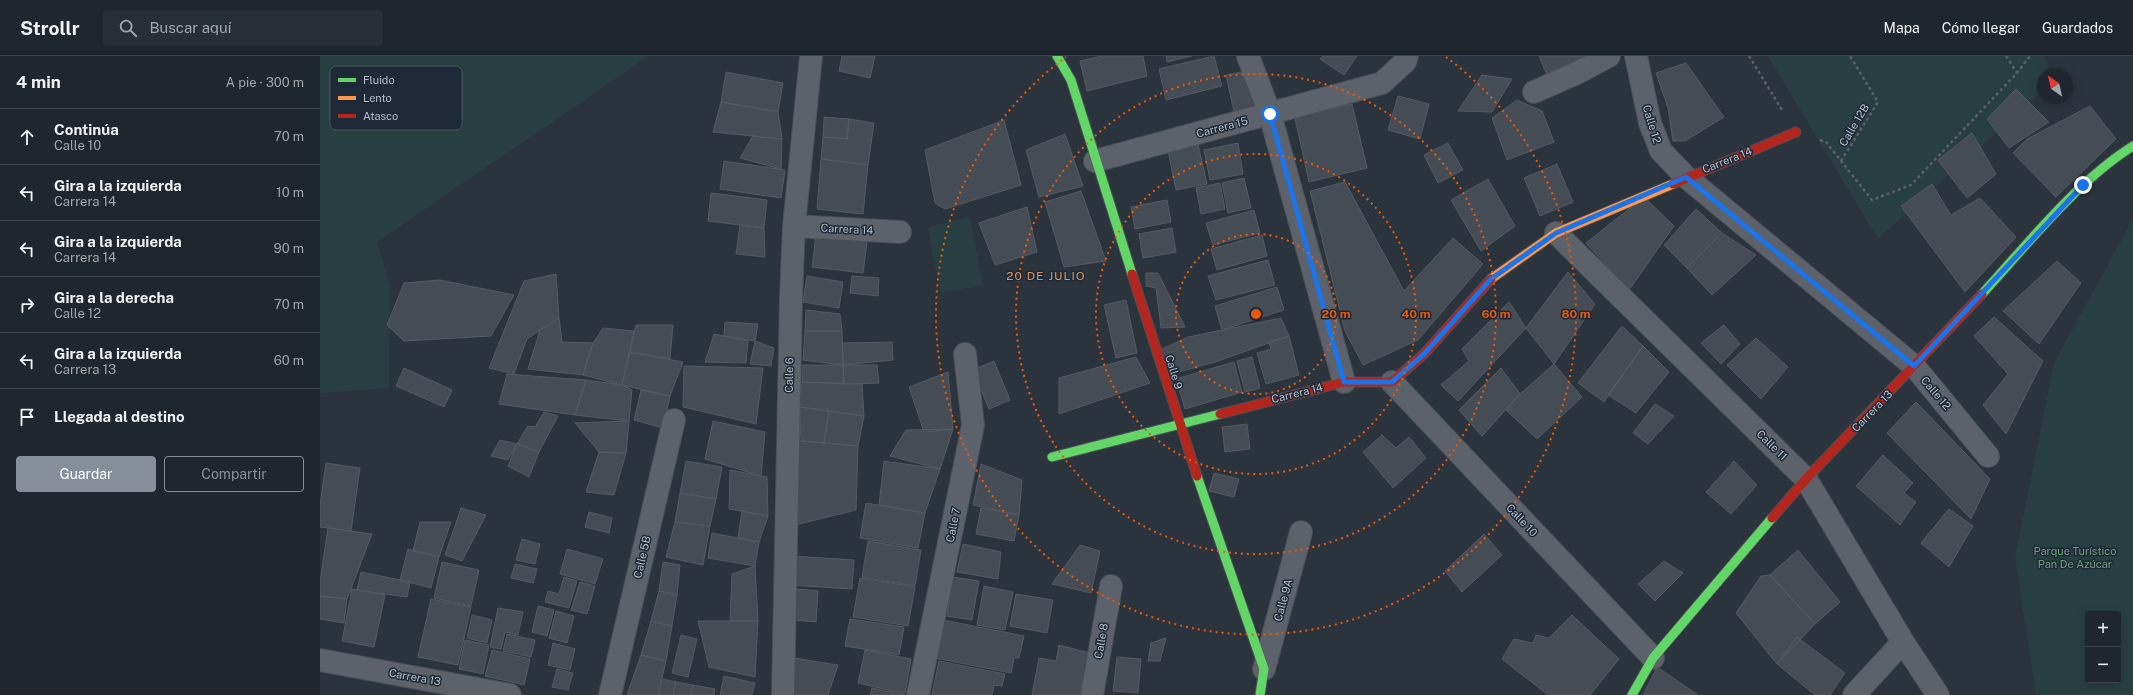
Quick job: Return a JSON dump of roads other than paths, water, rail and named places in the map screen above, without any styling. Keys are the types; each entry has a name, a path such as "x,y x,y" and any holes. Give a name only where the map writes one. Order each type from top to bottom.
{"street":[{"name":"Calle 6","path":"783,695 791,297 794,226 811,56"},
{"name":"Calle 9","path":"1057,56 1071,80 1095,161 1178,423 1264,669 1260,695"},
{"path":"1248,56 1270,114 1344,382"},
{"name":"Carrera 15","path":"1095,161 1382,83 1405,62 1407,56"},
{"path":"1534,92 1579,72 1609,56"},
{"name":"Calle 12","path":"1636,56 1650,123 1661,151 1686,177 1914,366 1988,456"},
{"name":"Carrera 14","path":"1052,457 1178,423 1344,382 1392,382 1424,354 1491,279 1556,233 1796,132"},
{"name":"Carrera 13","path":"1632,695 1653,658 1806,479 2083,185 2117,156 2133,146"},
{"name":"Carrera 14","path":"794,226 900,232"},
{"name":"Calle 11","path":"1556,233 1806,479 1903,642 1938,695"},
{"name":"Calle 7","path":"918,695 973,426 965,354"},
{"name":"Calle 10","path":"1392,382 1653,658"},
{"name":"Calle 5B","path":"610,695 674,420"},
{"name":"Calle 9A","path":"1264,669 1301,532"},
{"name":"Calle 8","path":"1092,695 1111,586"},
{"path":"1854,695 1903,642"},
{"name":"Carrera 13","path":"320,660 488,693 510,695"}],"district":[{"name":"20 DE JULIO","path":"1046,276"}],"park label":[{"name":"Parque Turístico Pan De Azúcar","path":"2075,557"}]}
